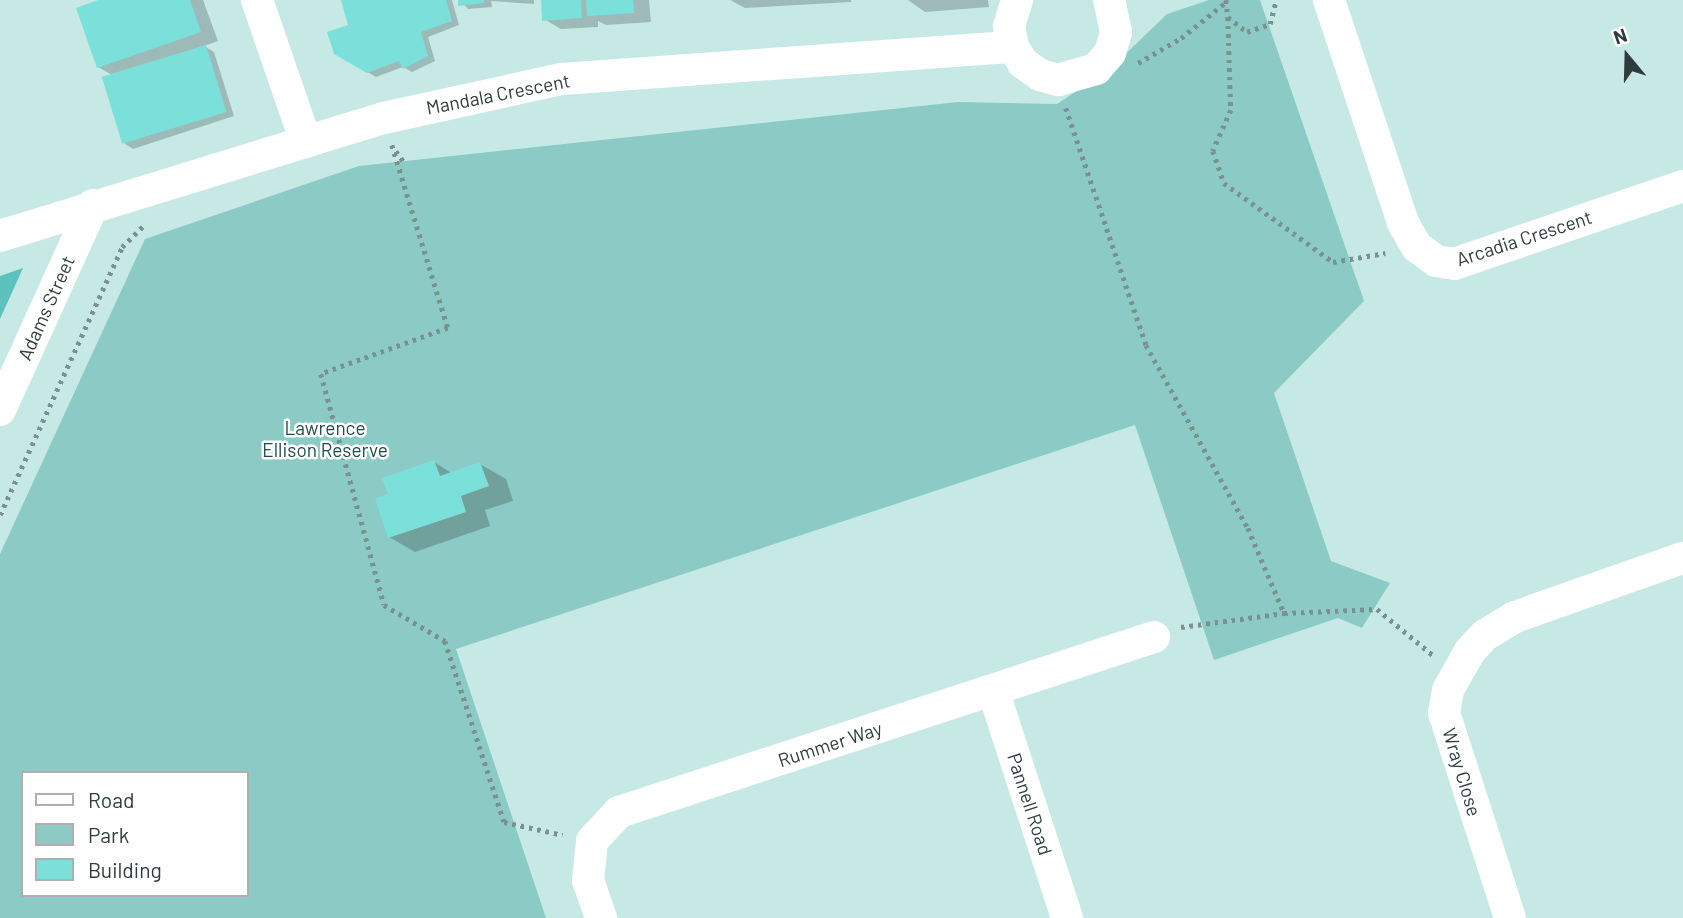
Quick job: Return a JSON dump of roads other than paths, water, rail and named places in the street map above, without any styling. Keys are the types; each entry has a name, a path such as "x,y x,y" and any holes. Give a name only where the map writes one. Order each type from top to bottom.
{"street":[{"path":"257,0 306,142"},
{"path":"1017,0 1009,26 1013,47 1032,69 1067,97 1110,52 1116,32 1119,4"},
{"name":"Arcadia Crescent","path":"1329,0 1403,223 1417,247 1436,261 1454,264 1683,186"},
{"name":"Mandala Crescent","path":"0,236 93,205 306,142 383,132 562,79 1013,47"},
{"name":"Adams Street","path":"0,410 93,205"},
{"name":"Wray Close","path":"1510,918 1444,713 1456,674 1485,635 1515,617 1683,558"},
{"name":"Rummer Way","path":"601,918 588,880 592,841 619,812 1154,637"},
{"name":"Pannell Road","path":"993,691 1067,918"}],"park label":[{"name":"Lawrence Ellison Reserve","path":"325,439"}]}
